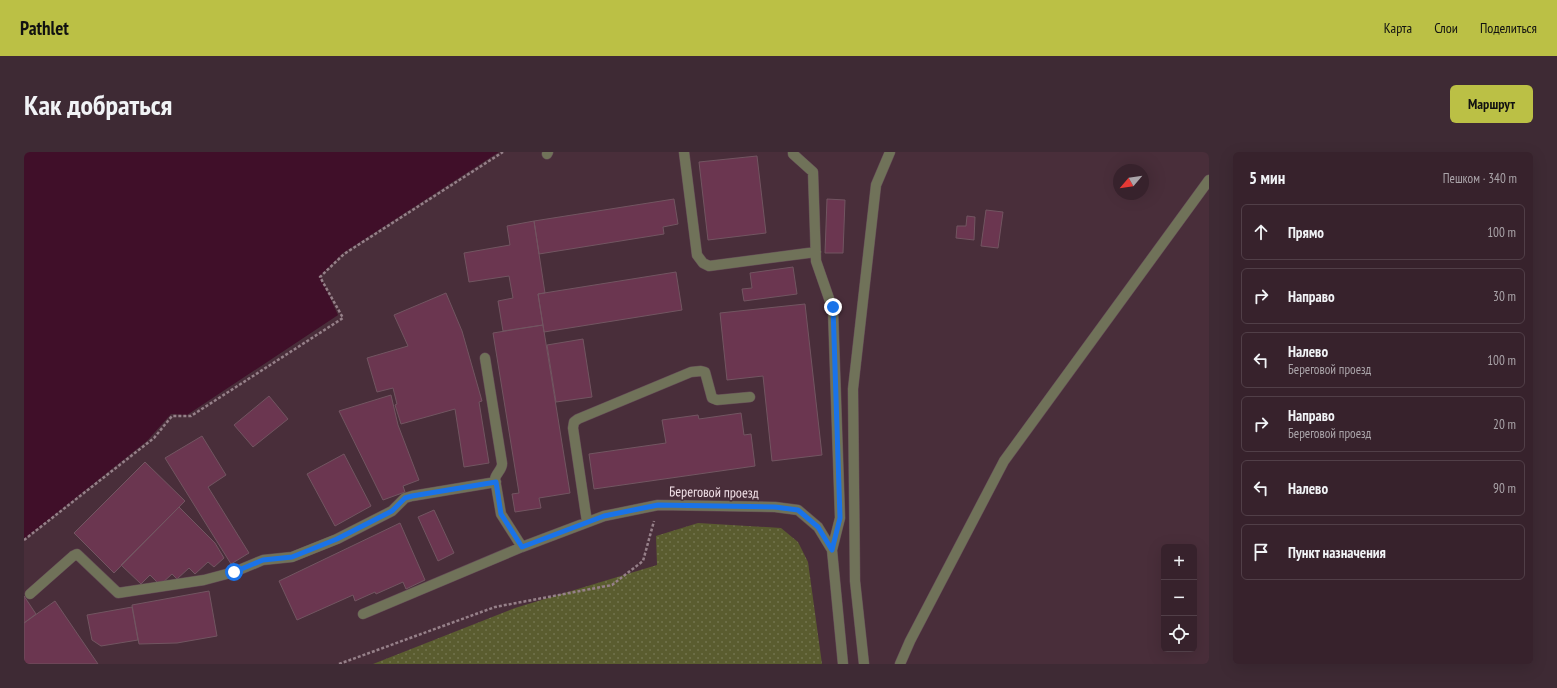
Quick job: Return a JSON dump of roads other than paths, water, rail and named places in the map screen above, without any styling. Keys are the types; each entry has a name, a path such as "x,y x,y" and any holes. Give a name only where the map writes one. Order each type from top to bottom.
{"street":[{"path":"684,152 697,256 703,263 710,266 816,252"},
{"path":"793,152 793,154 813,172 817,265 833,310 840,518 832,550"},
{"path":"864,664 855,581 853,389 876,184 890,152"},
{"path":"900,664 910,641 1004,461 1209,180"},
{"path":"486,358 502,463 502,466 495,477 501,514 522,547"},
{"path":"587,522 573,428 574,422 691,372 705,372 708,376 712,398 717,400 750,397"},
{"path":"30,594 77,554 118,592 204,580 234,572 263,560 292,557 337,539 392,511 405,498 496,482"},
{"name":"Береговой проезд","path":"363,614 522,547 604,516 658,505 775,507 798,510 818,527 832,550 843,664"}]}
